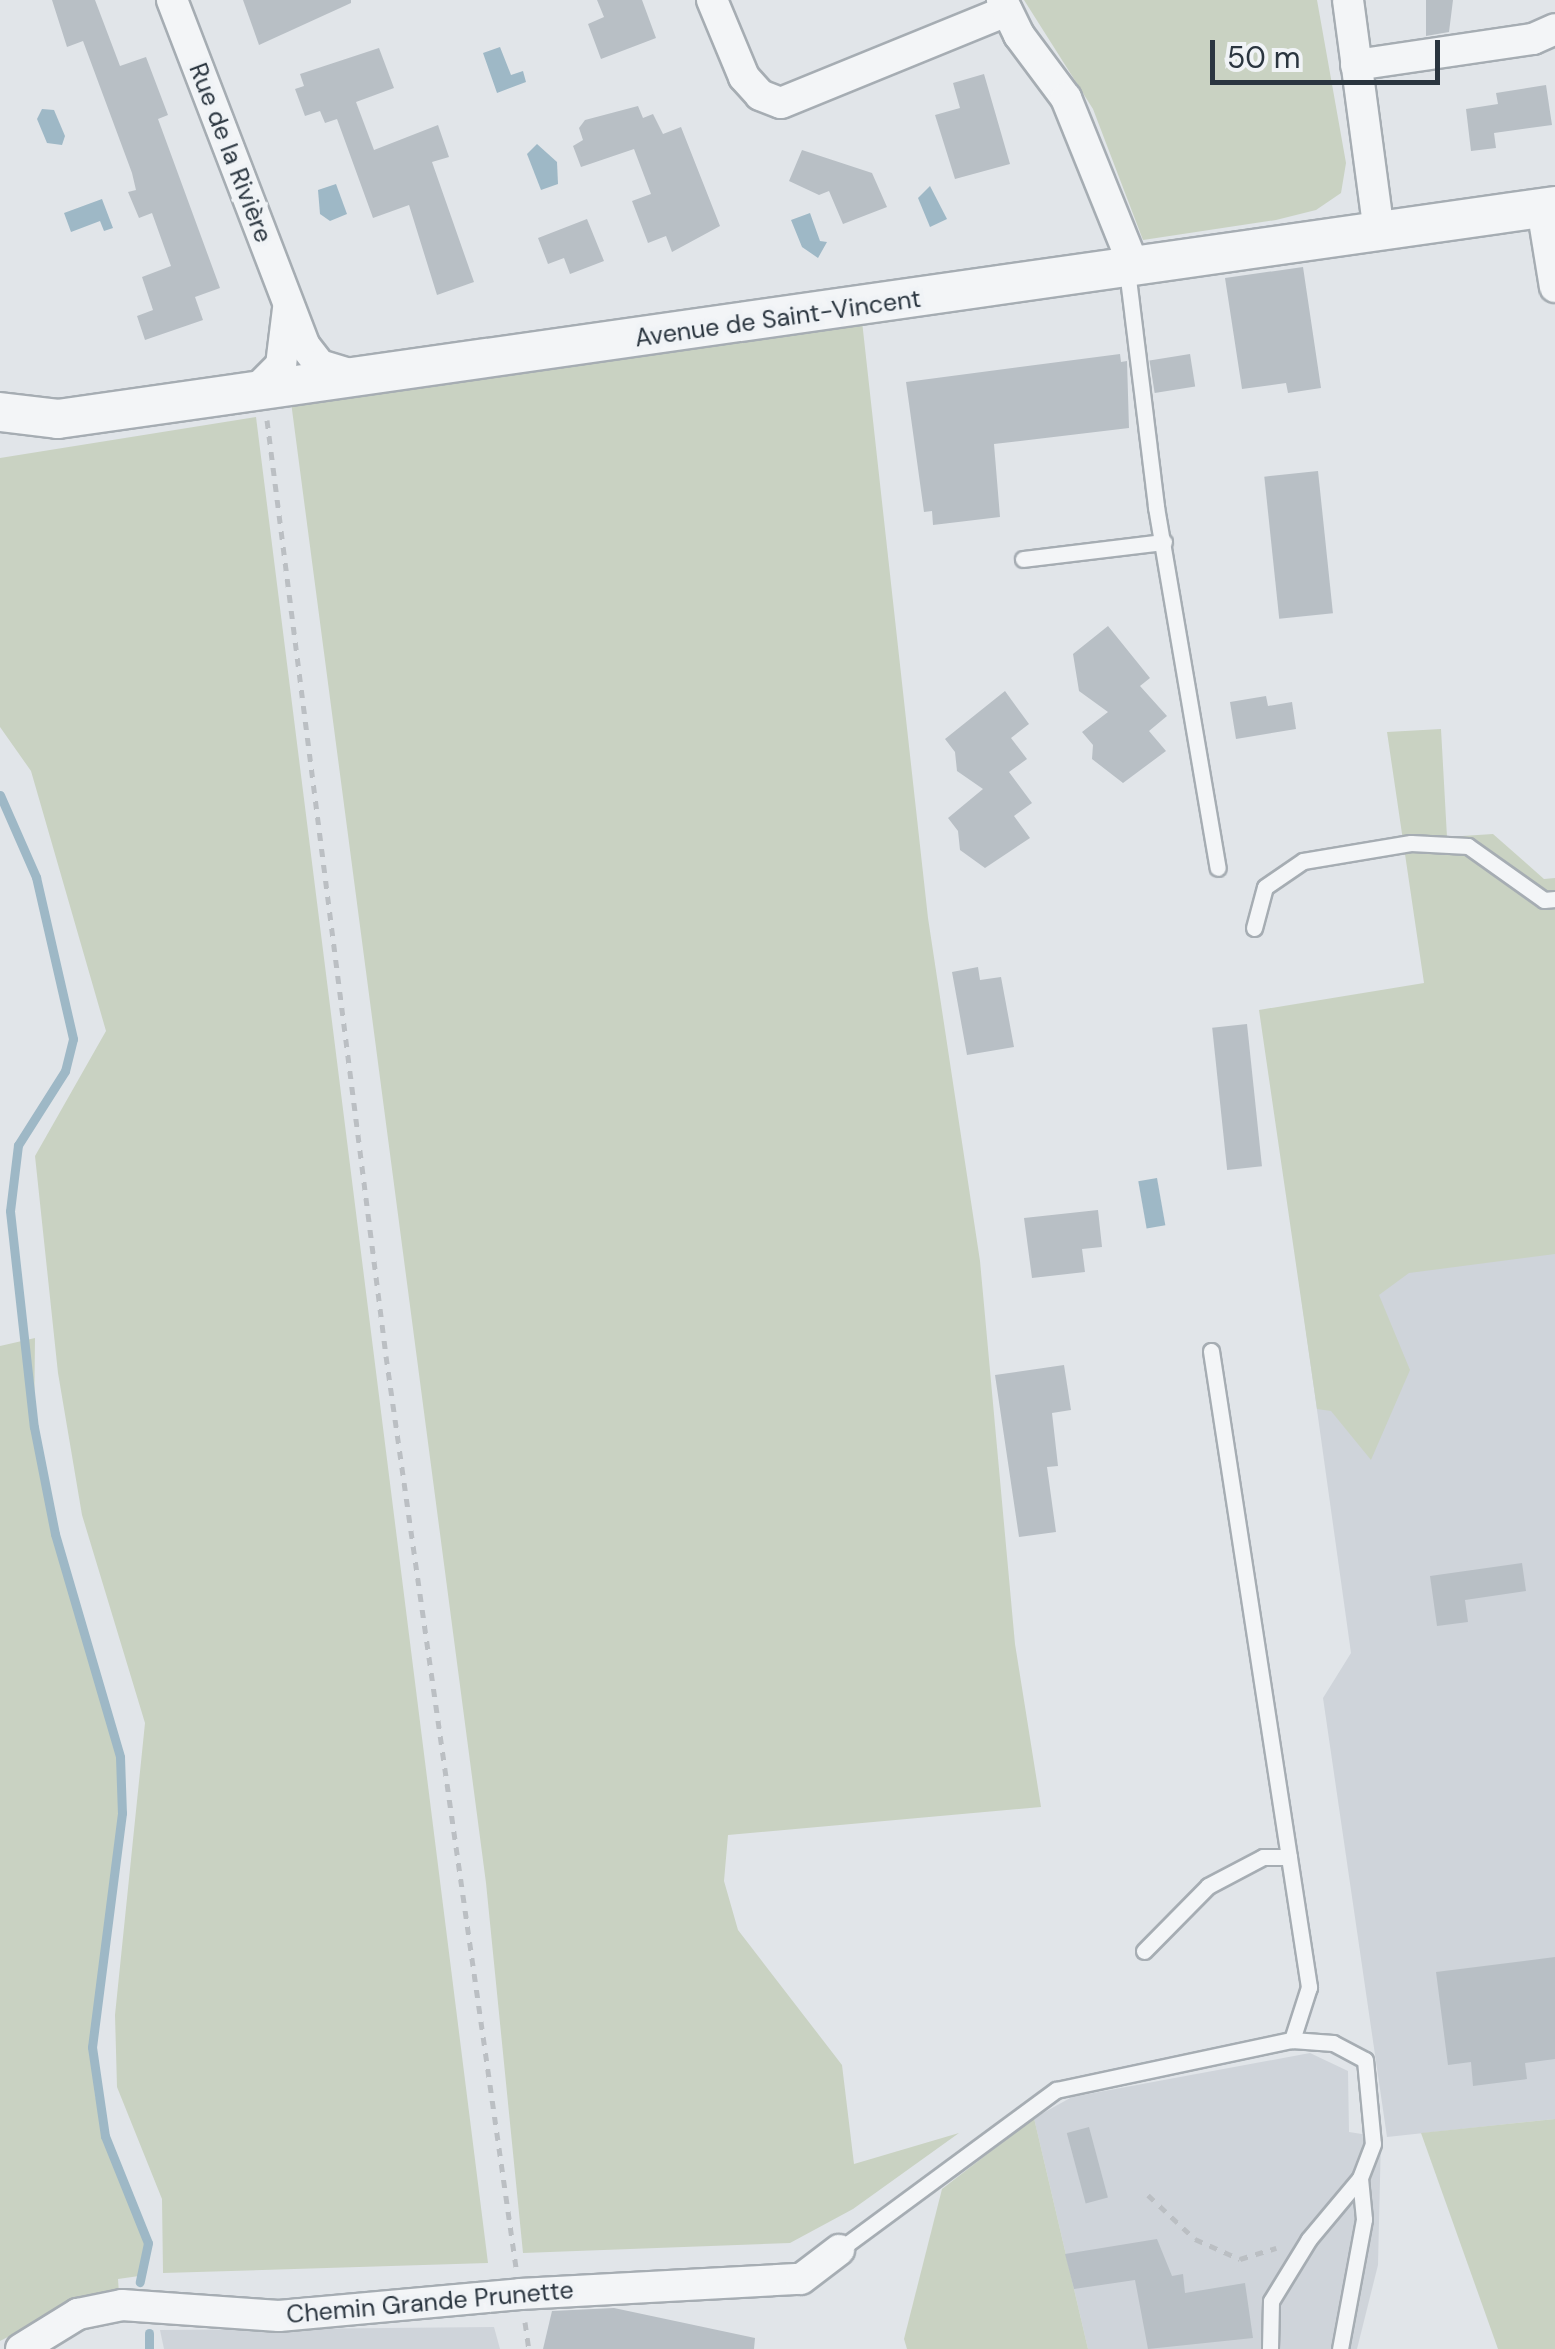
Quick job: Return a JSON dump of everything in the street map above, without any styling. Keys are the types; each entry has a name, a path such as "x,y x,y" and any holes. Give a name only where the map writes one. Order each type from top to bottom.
{"street":[{"name":"Rue de la Rivière","path":"172,0 288,306 320,365 363,377"},
{"path":"712,0 744,77 760,95 782,104 1005,5 1066,98 1131,270"},
{"path":"1348,0 1379,234"},
{"path":"1356,64 1534,40 1555,29"},
{"path":"1549,207 1555,287"},
{"name":"Avenue de Saint-Vincent","path":"0,412 58,419 1131,270 1549,207"},
{"name":"Rue de la Rivière","path":"259,391 270,383 281,365 288,306"},
{"name":"Chemin Grande Prunette","path":"21,2349 78,2314 122,2305 279,2316 520,2294 801,2279 839,2250"}],"lane":[{"path":"1131,270 1164,542 1218,868"},
{"path":"1022,559 1164,542"},
{"path":"1254,928 1266,887 1302,861 1410,843 1468,846 1544,900 1555,899"},
{"path":"1211,1351 1309,1987 1292,2040"},
{"path":"1144,1951 1208,1886 1263,1857 1289,1857"},
{"path":"839,2250 1056,2090 1292,2040 1333,2043 1365,2060 1373,2144 1360,2178 1309,2238 1271,2301 1270,2349"},
{"path":"1340,2349 1364,2220 1360,2178"}],"path":[{"path":"259,391 386,1356 529,2349"},
{"path":"1148,2195 1194,2239 1240,2259 1309,2238"}],"shaded area":[{"path":"1555,1078 1555,2119 1387,2137 1323,1698 1351,1653 1291,1224"},
{"path":"1310,2053 1348,2071 1349,2132 1381,2137 1378,2265 1357,2349 1088,2349 1034,2118 1072,2097"},
{"path":"494,2327 500,2349 164,2349 160,2330"}],"green space":[{"path":"1024,0 1317,0 1346,163 1341,193 1316,210 1276,220 1143,240 1093,109"},
{"path":"862,321 928,918 980,1261 1015,1644 1041,1807 728,1835 724,1881 738,1930 842,2065 854,2164 959,2133 853,2209 790,2243 523,2253 486,1883 291,402"},
{"path":"256,417 488,2263 163,2273 162,2199 117,2087 115,2015 145,1723 82,1515 58,1373 35,1156 106,1031 31,771 0,727 0,458"},
{"path":"1441,729 1447,837 1493,834 1544,879 1555,878 1555,1254 1409,1273 1379,1295 1410,1370 1371,1460 1331,1411 1317,1409 1259,1010 1424,983 1387,732"},
{"path":"35,1338 34,1427 55,1534 120,1757 122,1813 92,2047 95,2096 148,2243 139,2276 118,2279 119,2294 89,2296 0,2341 0,1346"},
{"path":"1034,2118 1088,2349 907,2349 904,2339 942,2189"},
{"path":"1555,2119 1555,2349 1498,2349 1421,2133"}],"water":[{"path":"500,47 511,75 523,71 526,82 497,93 483,53"},
{"path":"42,109 54,110 65,136 62,145 47,143 37,119"},
{"path":"537,144 557,162 558,184 541,190 527,154"},
{"path":"336,184 347,214 330,221 320,214 318,190"},
{"path":"930,186 947,219 930,227 918,198"},
{"path":"102,199 113,228 104,231 100,221 71,232 64,213"},
{"path":"810,213 820,241 827,242 818,258 802,247 791,220"},
{"path":"1157,1178 1165,1225 1147,1229 1138,1181"}],"building":[{"path":"52,0 95,0 120,66 146,57 168,115 158,119 220,288 195,297 203,320 145,340 137,316 153,310 142,277 171,266 152,213 139,218 128,192 136,190 132,173 83,41 67,47"},
{"path":"243,0 351,0 351,3 259,45"},
{"path":"597,0 642,0 656,38 601,59 588,24 604,17"},
{"path":"1426,0 1453,0 1449,32 1426,36"},
{"path":"379,48 394,88 356,102 374,150 438,125 449,157 432,162 474,282 437,295 409,205 373,218 337,119 325,123 320,111 305,116 295,89 304,86 300,74"},
{"path":"984,74 1010,164 955,179 935,115 960,108 953,83"},
{"path":"1546,85 1552,125 1494,133 1496,148 1471,151 1466,109 1498,104 1496,93"},
{"path":"638,106 643,118 653,114 663,134 681,127 720,226 672,252 666,236 648,243 632,201 651,194 634,149 581,167 573,146 583,140 579,128 585,120"},
{"path":"802,150 872,173 887,207 843,224 829,191 819,195 789,181"},
{"path":"587,219 604,261 570,274 564,258 548,264 538,238"},
{"path":"1303,267 1321,388 1288,393 1286,383 1242,389 1225,278"},
{"path":"1120,354 1121,362 1127,361 1129,428 994,444 1000,517 933,525 932,511 924,512 906,382"},
{"path":"1190,354 1195,387 1155,393 1150,360"},
{"path":"1318,471 1333,613 1279,619 1264,477"},
{"path":"1108,626 1150,678 1140,686 1167,716 1149,731 1166,751 1123,783 1092,759 1093,745 1082,732 1108,712 1079,691 1073,654"},
{"path":"1005,691 1029,724 1011,738 1027,759 1009,772 1032,803 1014,816 1030,838 985,868 960,850 958,831 948,818 983,789 957,771 955,752 945,739"},
{"path":"1266,696 1268,706 1292,702 1296,729 1236,739 1230,702"},
{"path":"978,967 980,980 1001,977 1014,1047 967,1055 952,972"},
{"path":"1247,1024 1262,1166 1227,1170 1212,1028"},
{"path":"1098,1210 1102,1247 1082,1249 1085,1272 1032,1278 1024,1218"},
{"path":"1064,1365 1071,1410 1052,1413 1058,1466 1047,1467 1056,1532 1019,1537 995,1375"},
{"path":"1522,1563 1526,1591 1465,1600 1468,1622 1437,1626 1430,1576"},
{"path":"1555,1957 1555,2059 1525,2063 1527,2079 1473,2086 1471,2062 1448,2065 1436,1972"},
{"path":"1089,2127 1108,2198 1086,2203 1067,2133"},
{"path":"1157,2239 1172,2276 1183,2274 1185,2293 1245,2283 1253,2338 1148,2349 1135,2280 1074,2289 1065,2254"},
{"path":"614,2308 755,2338 754,2349 543,2349 552,2311"}],"waterway":[{"path":"0,795 36,877 73,1039 65,1071 18,1145 10,1211 34,1427 55,1534 120,1757 122,1813 92,2047 105,2136 148,2243 140,2282"},
{"path":"149,2333 149,2349"}]}
